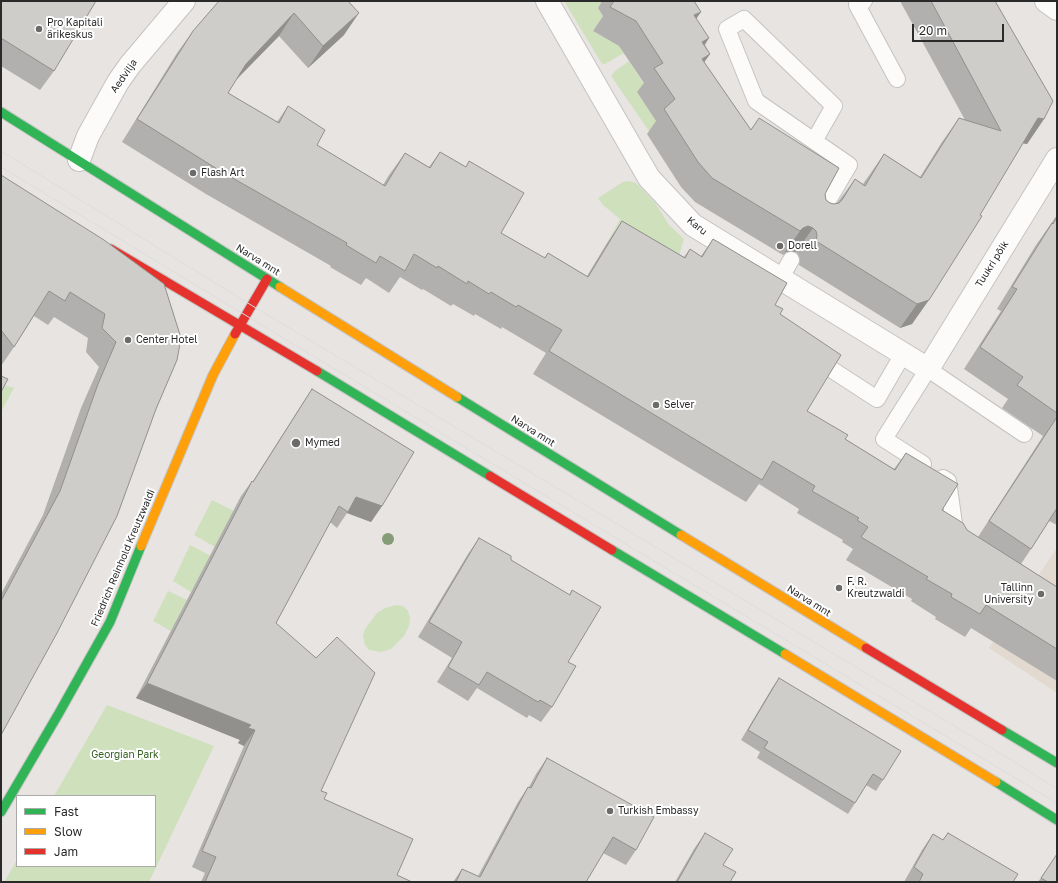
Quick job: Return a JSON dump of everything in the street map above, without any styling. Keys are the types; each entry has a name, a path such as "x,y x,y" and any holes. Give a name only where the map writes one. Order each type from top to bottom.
{"main road":[{"name":"Narva mnt","path":"1,112 267,279 803,610 1057,763"},
{"path":"101,242 1057,820"},
{"name":"Friedrich Reinhold Kreutzwaldi","path":"1,812 110,622 213,375 239,326 267,279"}],"street":[{"name":"Karu","path":"547,1 649,178 693,225 928,369"},
{"path":"1046,1 1057,9"},
{"name":"Aedvilja","path":"79,160 88,136 118,82 181,2"},
{"name":"Tuukri põik","path":"928,369 1057,158"}],"lane":[{"path":"864,1 857,5 898,80"},
{"path":"814,141 834,106 744,19 727,29 756,101 814,141 849,165 816,219"},
{"path":"780,279 791,260"},
{"path":"802,351 877,399 903,354"},
{"path":"963,548 957,544 948,481 884,439 928,369 1024,434"}],"shaded area":[{"name":"Tallinn University","path":"1057,548 1057,693 989,648"}],"green space":[{"path":"564,1 602,1 598,8 603,16 593,31 619,46 624,53 605,64 602,64"},
{"path":"629,61 646,87 638,92 658,124 649,131 611,76 615,71"},
{"path":"629,181 636,183 642,189 656,204 669,225 684,239 674,272 669,280 607,243 620,219 603,205 598,198 623,182"},
{"path":"4,385 14,388 1,412 1,391"},
{"path":"212,500 234,511 215,547 194,535"},
{"path":"190,545 211,556 191,592 173,581"},
{"path":"168,591 187,600 171,631 153,621"},
{"path":"396,605 403,606 408,611 410,618 409,626 404,636 391,649 381,652 369,650 365,645 363,636 365,629 377,613 385,608"},
{"name":"Georgian Park","path":"107,705 214,746 149,882 4,882 16,862 16,867 156,867 156,795 55,795"}],"building":[{"name":"Pro Kapitali ärikeskus","path":"1,1 96,1 54,71 1,38"},
{"path":"219,1 348,1 359,13 323,46 294,13 246,64 228,93 279,123 288,106 325,130 317,145 385,186 405,153 430,168 440,152 466,167 469,161 524,193 501,233 545,258 548,253 588,277 622,221 685,258 690,249 702,257 713,239 787,283 775,305 783,309 780,314 841,355 807,411 848,435 845,439 895,470 906,453 958,484 942,510 963,523 967,530 1057,587 1057,649 986,605 980,614 951,597 952,594 926,579 928,577 861,537 868,527 857,520 859,518 812,491 815,486 773,461 762,480 549,351 562,330 518,305 516,307 491,292 489,294 468,281 467,284 438,266 437,268 414,254 405,271 380,256 376,263 346,245 347,243 222,172 137,119 193,31"},
{"path":"614,1 694,1 701,12 694,15 709,38 702,42 710,54 702,59 751,130 759,118 839,168 825,194 826,200 834,204 839,203 842,200 855,179 865,186 884,154 921,178 959,118 1001,131 931,1 995,1 1053,101 1044,119 1038,118 980,215 982,216 929,300 917,304 816,241 817,235 813,228 808,226 800,231 712,178 698,162 664,109 675,99 654,68 663,63 636,21 610,7"},
{"path":"1,175 104,240 164,284 181,338 177,360 156,409 117,516 57,633 1,735 1,601 60,491 98,384 116,342 102,328 105,314 70,292 65,301 49,291 14,347 1,330"},
{"path":"1057,217 1057,413 1017,385 1023,377 980,347 1017,289 1012,287"},
{"path":"1,376 8,379 1,392"},
{"path":"312,389 414,452 382,506 356,497 348,512 339,506 276,623 316,658 337,637 375,673 321,791 327,793 324,799 413,839 397,875 412,882 205,882 216,857 202,851 255,730 248,728 251,725 147,683 252,481 253,482"},
{"path":"1057,417 1057,508 1031,549 989,521"},
{"path":"479,538 511,556 511,560 570,595 572,590 601,607 568,662 576,666 552,707 540,700 538,702 487,672 479,685 448,667 462,642 429,622"},
{"path":"779,678 901,751 883,780 873,774 855,803 764,748 768,742 748,730"},
{"path":"547,758 654,817 636,850 613,837 586,882 456,882 462,869 480,877 528,787 531,788"},
{"path":"705,833 733,849 723,865 736,872 730,882 677,882"},
{"path":"948,833 1018,874 1013,882 919,882 923,874 914,867 933,834 943,840"},
{"path":"1057,854 1057,882 1048,882 1041,878"}],"tram line":[{"path":"1,151 251,305 1013,761 1057,789"},
{"path":"1,167 1057,803"}],"traffic: fast":[{"path":"1,112 280,287"},
{"path":"317,371 490,476"},
{"path":"457,397 681,535"},
{"path":"1,812 110,622 141,546"},
{"path":"612,550 785,654"},
{"path":"1002,730 1057,763"},
{"path":"996,782 1057,820"}],"traffic: slow":[{"path":"280,287 457,397"},
{"path":"141,546 213,375 235,334"},
{"path":"681,535 866,648"},
{"path":"785,654 996,782"}],"traffic: jam":[{"path":"111,249 317,371"},
{"path":"235,334 267,279"},
{"path":"490,476 612,550"},
{"path":"866,648 1002,730"}],"place":[{"name":"Pro Kapitali ärikeskus","path":"39,29"},
{"name":"Flash Art","path":"193,173"},
{"name":"Dorell","path":"780,246"},
{"name":"Center Hotel","path":"128,340"},
{"name":"Selver","path":"656,405"},
{"name":"Mymed","path":"296,443"},
{"name":"F. R. Kreutzwaldi","path":"839,588"},
{"name":"Tallinn University","path":"1041,594"},
{"name":"Turkish Embassy","path":"610,811"}]}
